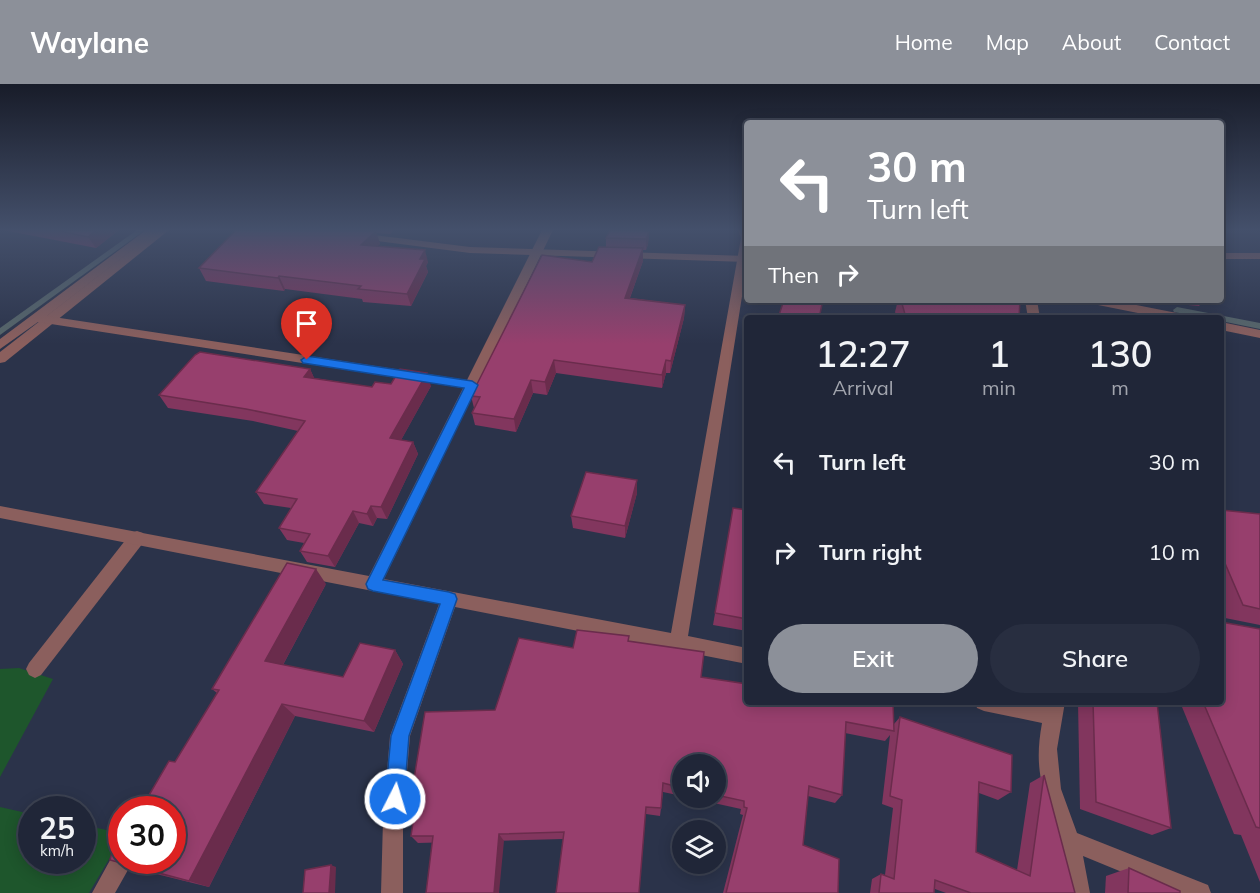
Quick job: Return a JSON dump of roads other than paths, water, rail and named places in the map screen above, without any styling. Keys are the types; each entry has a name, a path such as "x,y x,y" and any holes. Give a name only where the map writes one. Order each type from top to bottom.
{"street":[{"path":"0,359 42,319 106,268"},
{"path":"0,345 42,319 112,268"},
{"path":"373,584 530,268"},
{"path":"678,643 743,268"},
{"path":"1108,303 1167,315"},
{"path":"42,319 472,385"},
{"path":"1224,327 1260,334"},
{"path":"0,512 744,655"},
{"path":"35,669 136,538"},
{"path":"281,589 292,569"},
{"path":"392,893 393,820 400,736 449,599"},
{"path":"1014,705 1055,709 1047,749 1051,789 1069,840 1079,893"},
{"path":"1069,840 1200,893"},
{"path":"103,893 114,874"}],"waterway":[{"path":"0,332 89,268"},
{"path":"1177,310 1203,315"},
{"path":"1224,319 1260,326"}]}
